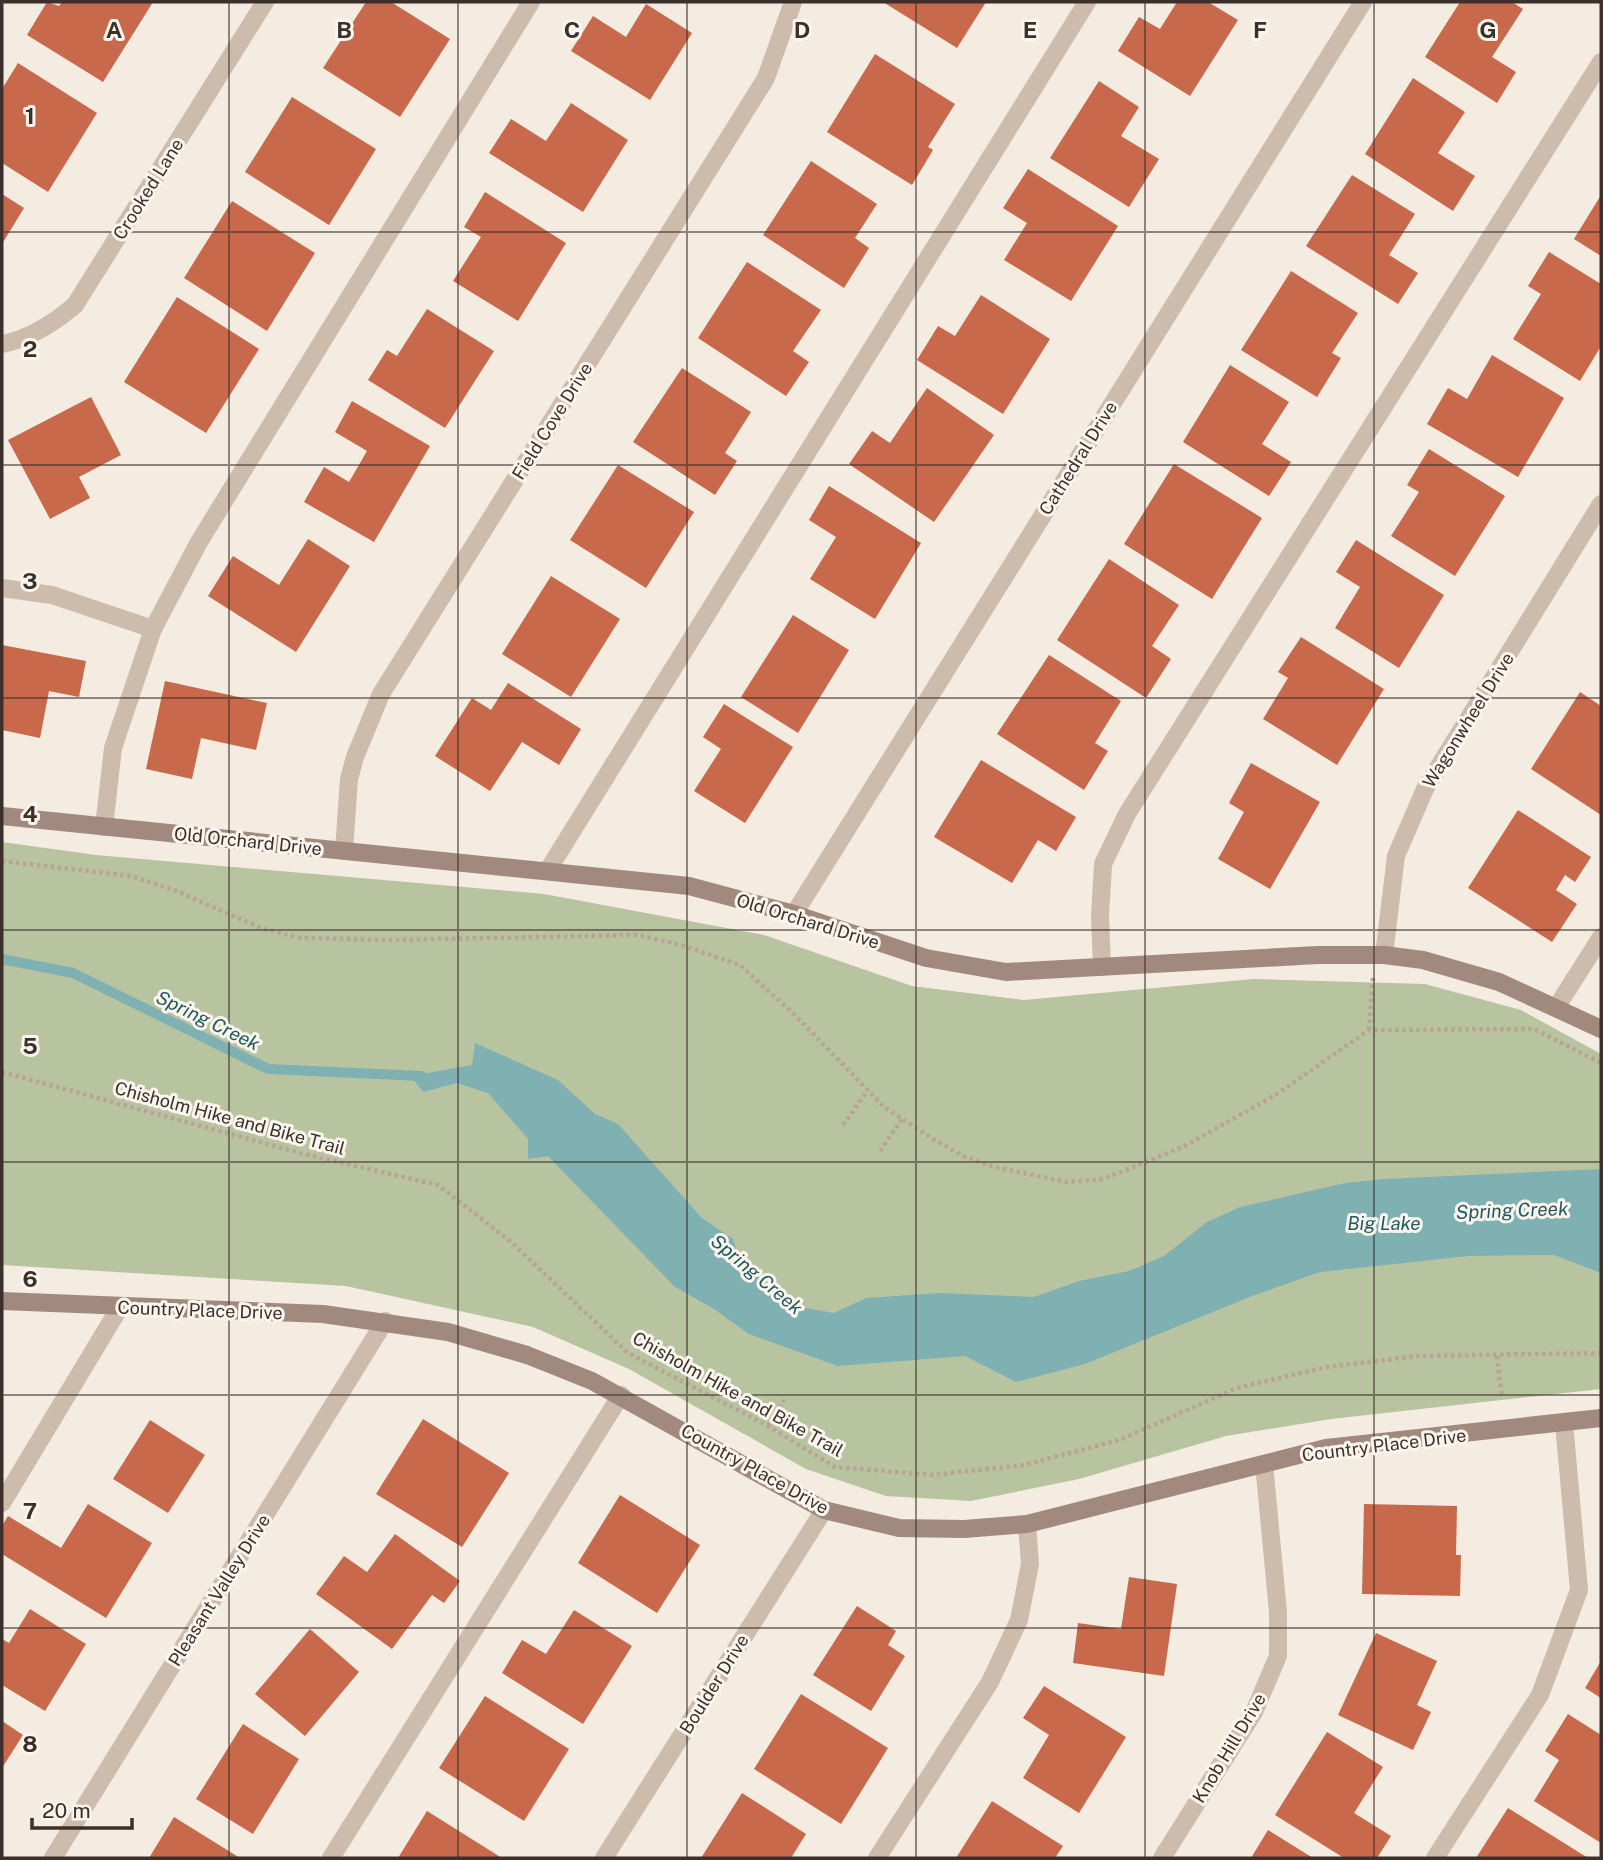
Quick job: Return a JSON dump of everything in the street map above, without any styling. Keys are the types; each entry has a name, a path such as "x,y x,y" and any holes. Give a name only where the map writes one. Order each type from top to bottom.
{"street":[{"name":"Crooked Lane","path":"2,344 16,341 56,321 75,305 265,2"},
{"path":"104,827 113,748 153,629 199,542 531,2"},
{"name":"Field Cove Drive","path":"344,851 349,779 355,757 381,694 766,78 793,2"},
{"path":"548,870 1087,2"},
{"name":"Cathedral Drive","path":"794,914 1363,2"},
{"path":"1102,967 1100,916 1103,864 1127,814 1601,62"},
{"name":"Wagonwheel Drive","path":"1380,955 1396,856 1425,789 1601,504"},
{"path":"2,588 52,595 153,629"},
{"name":"Old Orchard Drive","path":"2,816 690,886 794,914 939,961 1006,972 1318,955 1380,955 1423,960 1499,982 1601,1029"},
{"path":"1556,1008 1601,937"},
{"name":"Country Place Drive","path":"2,1301 323,1314 448,1332 527,1355 621,1395 824,1510 899,1528 964,1530 1027,1524 1326,1448 1601,1418"},
{"path":"2,1503 120,1307"},
{"name":"Pleasant Valley Drive","path":"53,1858 385,1321"},
{"path":"331,1858 621,1395"},
{"path":"1435,1858 1540,1695 1578,1590 1564,1423"},
{"name":"Knob Hill Drive","path":"1161,1858 1254,1712 1278,1656 1278,1612 1264,1464"},
{"name":"Boulder Drive","path":"604,1858 824,1510"},
{"path":"877,1858 990,1682 1019,1620 1030,1564 1027,1524"}],"path":[{"path":"2,860 131,876 174,890 261,928 301,938 393,940 638,935 681,944 740,965 795,1015 868,1090 902,1119 963,1156 993,1167 1067,1182 1103,1179 1183,1147 1277,1094 1369,1030 1534,1029 1601,1063"},
{"path":"1369,1030 1380,955"},
{"name":"Chisholm Hike and Bike Trail","path":"2,1072 304,1154 438,1185 510,1241 628,1353 768,1426 835,1467 932,1475 1024,1465 1119,1440 1237,1388 1327,1367 1417,1356 1601,1353"},
{"path":"844,1125 868,1090"},
{"path":"880,1150 902,1119"},
{"path":"1497,1356 1502,1397"},
{"path":"768,1426 784,1400"}],"green space":[{"path":"2,842 96,855 544,894 764,935 912,986 1024,1000 1253,979 1425,984 1521,1010 1601,1054 1601,1389 1331,1419 1226,1436 1079,1479 971,1501 886,1496 806,1469 629,1369 533,1327 346,1286 2,1265"}],"water":[{"name":"Big Lake","path":"475,1043 558,1080 595,1114 618,1124 702,1218 733,1239 742,1267 806,1308 834,1313 866,1298 941,1293 1034,1297 1079,1281 1129,1271 1164,1256 1207,1222 1240,1207 1345,1183 1601,1169 1601,1273 1554,1255 1469,1256 1320,1272 1252,1296 1085,1364 1016,1382 965,1356 838,1366 749,1334 714,1309 675,1287 548,1156 528,1159 528,1139 488,1093 457,1083 423,1092 411,1076 472,1065"}],"building":[{"path":"47,2 59,6 62,2 153,2 103,82 27,35"},
{"path":"366,2 391,2 450,39 400,117 323,68"},
{"path":"883,2 986,2 957,48"},
{"path":"1177,2 1208,2 1238,20 1190,96 1118,51 1139,17 1160,29"},
{"path":"1460,2 1512,2 1523,9 1492,57 1516,72 1497,103 1425,57"},
{"path":"646,4 692,33 650,100 571,51 593,16 626,37"},
{"path":"875,54 955,104 928,147 933,150 912,185 827,132"},
{"path":"18,63 97,113 48,192 2,163 2,89"},
{"path":"1413,78 1465,112 1438,153 1475,176 1453,211 1365,154"},
{"path":"1099,81 1139,107 1121,136 1159,159 1129,207 1050,158"},
{"path":"292,97 376,149 329,225 245,172"},
{"path":"571,103 628,140 583,212 489,153 511,119 546,141"},
{"path":"811,161 877,204 855,238 869,248 844,288 763,235"},
{"path":"1028,169 1118,226 1071,301 1004,260 1027,223 1003,208"},
{"path":"1352,175 1415,214 1389,255 1418,273 1398,304 1306,246"},
{"path":"485,192 566,243 518,321 453,281 481,237 464,227"},
{"path":"2,194 24,208 2,244"},
{"path":"1601,195 1601,256 1574,239"},
{"path":"232,201 315,253 267,331 184,278"},
{"path":"1549,252 1601,284 1601,346 1580,381 1513,339 1541,294 1528,286"},
{"path":"747,262 821,310 793,351 809,362 786,396 698,338"},
{"path":"1291,271 1358,313 1332,353 1341,358 1317,397 1241,350"},
{"path":"981,295 1050,339 1003,414 917,360 938,326 955,336"},
{"path":"177,297 259,349 206,433 124,382"},
{"path":"427,309 494,351 445,428 368,380 387,350 397,356"},
{"path":"1492,355 1564,398 1518,477 1427,424 1448,388 1467,399"},
{"path":"1230,365 1289,402 1262,444 1291,462 1269,496 1183,442"},
{"path":"682,368 751,412 725,453 737,461 715,495 633,442"},
{"path":"927,388 994,435 934,522 849,464 872,431 890,443"},
{"path":"91,397 121,455 79,477 90,498 50,519 8,440"},
{"path":"352,401 430,446 374,542 304,502 324,467 349,482 367,451 335,432"},
{"path":"1429,449 1505,496 1455,576 1391,536 1419,492 1407,485"},
{"path":"1174,464 1262,518 1212,599 1124,544"},
{"path":"618,465 694,512 646,588 570,540"},
{"path":"829,486 921,543 875,619 810,579 836,537 809,520"},
{"path":"308,539 350,566 296,652 208,596 233,556 279,585"},
{"path":"1356,540 1444,595 1399,668 1335,628 1360,587 1336,572"},
{"path":"1109,559 1179,605 1152,646 1171,659 1146,698 1057,640"},
{"path":"551,576 620,619 571,697 502,654"},
{"path":"793,615 849,650 798,733 741,697"},
{"path":"1301,637 1384,689 1337,765 1263,719 1288,678 1278,672"},
{"path":"2,645 86,661 79,697 49,691 40,738 2,730"},
{"path":"1049,655 1121,701 1095,743 1108,751 1084,790 997,734"},
{"path":"165,681 267,703 256,750 201,738 192,779 146,769"},
{"path":"508,683 581,729 559,765 522,742 490,791 435,756 472,698 491,710"},
{"path":"1580,692 1601,706 1601,815 1531,769"},
{"path":"724,704 793,747 745,823 694,791 721,749 703,737"},
{"path":"981,760 1076,817 1056,851 1038,840 1012,883 934,837"},
{"path":"1251,763 1320,802 1270,889 1218,859 1244,812 1229,803"},
{"path":"1518,810 1591,857 1575,882 1565,875 1556,890 1577,904 1552,942 1468,888"},
{"path":"423,1419 509,1473 462,1547 376,1494"},
{"path":"150,1420 205,1455 168,1513 113,1479"},
{"path":"620,1495 700,1545 657,1613 578,1563"},
{"path":"88,1504 152,1543 106,1618 2,1554 2,1526 8,1516 61,1548"},
{"path":"1364,1504 1457,1506 1456,1555 1461,1555 1460,1596 1362,1594"},
{"path":"395,1534 460,1581 444,1603 432,1595 392,1649 316,1594 344,1556 367,1572"},
{"path":"1129,1577 1177,1584 1164,1676 1073,1663 1078,1623 1121,1629"},
{"path":"857,1606 896,1631 888,1645 905,1656 871,1711 813,1675"},
{"path":"30,1609 86,1644 45,1711 2,1685 2,1639 9,1643"},
{"path":"574,1610 632,1646 583,1724 502,1673 522,1640 546,1654"},
{"path":"310,1629 359,1672 305,1736 255,1694"},
{"path":"1376,1633 1437,1661 1417,1705 1431,1712 1413,1750 1338,1715"},
{"path":"1601,1661 1601,1698 1585,1688"},
{"path":"1044,1686 1126,1737 1079,1813 1023,1778 1049,1735 1023,1718"},
{"path":"801,1694 888,1748 841,1824 754,1769"},
{"path":"485,1696 569,1749 524,1821 439,1768"},
{"path":"1568,1714 1601,1735 1601,1843 1534,1801 1559,1760 1545,1751"},
{"path":"2,1721 23,1735 2,1768"},
{"path":"243,1724 299,1759 253,1834 196,1799"},
{"path":"1327,1732 1383,1767 1354,1813 1391,1836 1377,1858 1344,1858 1275,1815"},
{"path":"742,1793 806,1834 791,1858 701,1858"},
{"path":"992,1801 1063,1846 1055,1858 956,1858"},
{"path":"1508,1808 1588,1858 1476,1858"},
{"path":"427,1811 502,1858 398,1858"},
{"path":"174,1817 240,1858 149,1858"},
{"path":"1268,1830 1313,1858 1251,1858"}],"waterway":[{"name":"Spring Creek","path":"2,959 73,973 268,1069 422,1076"}]}
